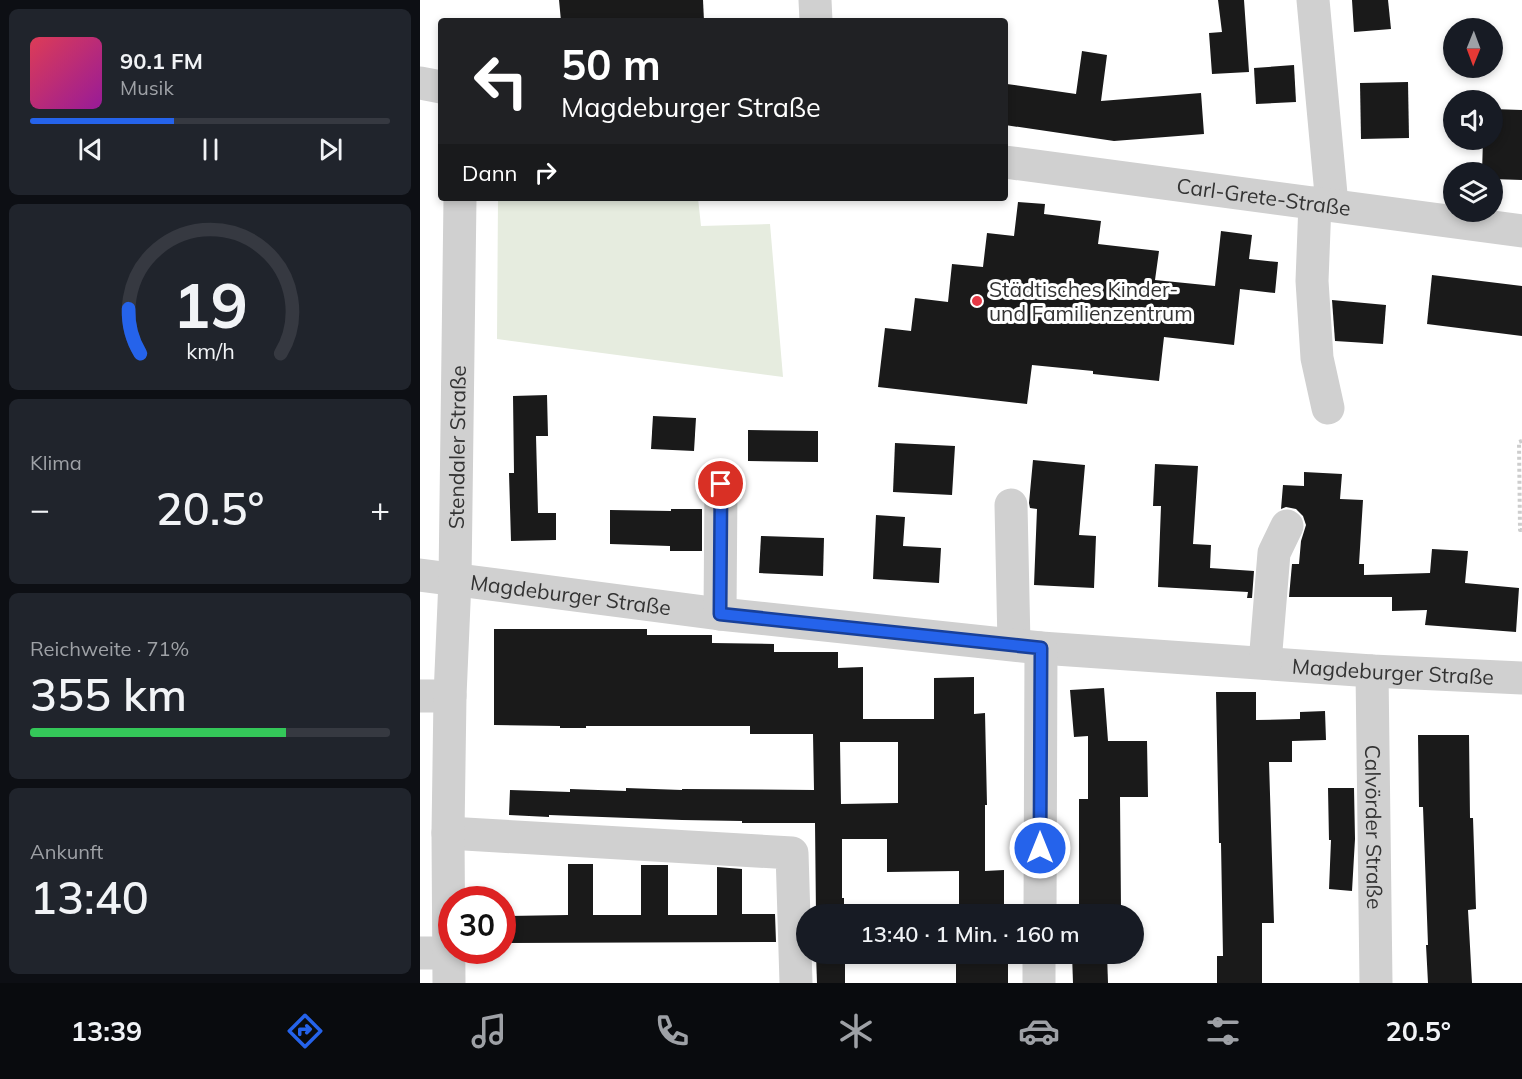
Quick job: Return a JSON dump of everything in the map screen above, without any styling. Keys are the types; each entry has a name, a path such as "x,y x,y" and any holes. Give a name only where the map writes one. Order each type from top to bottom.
{"street":[{"path":"815,0 816,18"},
{"path":"1313,0 1324,204 1312,280 1317,358 1328,408"},
{"path":"420,84 438,87"},
{"name":"Carl-Grete-Straße","path":"1008,162 1522,231"},
{"name":"Stendaler Straße","path":"444,886 448,833 435,696 455,580 460,201"},
{"path":"720,614 721,484"},
{"path":"1011,504 1028,646 1040,904"},
{"name":"Magdeburger Straße","path":"1265,663 1274,553 1287,526"},
{"name":"Magdeburger Straße","path":"420,575 720,614 1028,646 1372,671 1522,678"},
{"name":"Calvörder Straße","path":"1372,671 1376,983"},
{"path":"448,833 792,853 796,983"},
{"path":"1039,964 1039,983"}],"path":[{"path":"1522,441 1519,442 1520,530 1522,530"}],"shaded area":[{"path":"498,201 698,201 701,226 770,224 783,377 497,339"}],"building":[{"path":"559,0 703,0 704,18 561,18"},
{"path":"1218,0 1244,0 1249,72 1212,74 1209,33 1222,32"},
{"path":"1352,0 1388,0 1391,29 1354,32"},
{"path":"1082,51 1107,55 1101,101 1201,93 1204,134 1114,141 1008,125 1008,84 1076,94"},
{"path":"1294,65 1296,102 1256,104 1254,68"},
{"path":"1408,82 1409,138 1361,139 1360,83"},
{"path":"1503,109 1522,110 1522,180 1503,179 1503,162 1482,162 1483,150 1503,150"},
{"path":"1018,202 1045,204 1044,214 1101,221 1098,244 1159,251 1155,280 1215,286 1221,231 1252,235 1249,259 1278,262 1275,293 1240,289 1234,345 1164,337 1159,381 1032,365 1027,404 878,387 885,328 911,331 915,298 948,302 952,264 983,267 987,233 1014,236"},
{"path":"1432,275 1522,286 1522,336 1427,324"},
{"path":"1332,300 1386,305 1383,344 1335,341"},
{"path":"547,395 548,436 536,436 538,513 556,513 556,540 511,541 509,473 514,473 513,396"},
{"path":"653,416 696,418 694,451 651,449"},
{"path":"748,430 818,431 818,462 748,461"},
{"path":"895,443 955,446 952,495 893,492"},
{"path":"1033,460 1085,465 1079,535 1096,536 1094,588 1034,585 1037,509 1030,508 1029,503"},
{"path":"1155,464 1198,466 1193,544 1211,545 1210,568 1254,571 1252,598 1247,598 1248,592 1158,587 1161,506 1153,506"},
{"path":"1304,472 1342,474 1340,499 1363,500 1359,564 1364,564 1364,575 1430,573 1432,549 1468,551 1465,583 1519,588 1516,632 1425,625 1427,610 1392,611 1392,597 1289,597 1292,564 1299,564 1301,541 1306,525 1303,516 1296,509 1286,507 1281,509 1283,485 1304,486"},
{"path":"671,509 702,509 702,551 670,551 670,546 610,544 610,510 671,511"},
{"path":"876,515 905,517 903,546 941,548 939,583 873,579"},
{"path":"761,536 824,538 823,576 759,573"},
{"path":"494,629 647,629 647,635 712,635 712,643 774,644 774,652 838,652 838,668 863,667 863,719 934,719 934,678 974,677 974,714 985,713 987,805 985,805 985,871 1004,870 1004,904 959,904 959,871 887,872 887,839 842,839 842,898 844,898 844,904 816,904 815,823 742,823 742,821 509,815 510,790 570,792 570,789 626,791 626,788 814,790 813,734 750,734 750,726 560,728 560,726 494,725","holes":["840,742 898,742 898,803 841,804"]},
{"path":"1104,688 1108,741 1147,741 1148,797 1120,797 1121,904 1079,904 1079,799 1088,799 1088,736 1074,737 1070,690"},
{"path":"1216,692 1256,692 1256,720 1300,719 1300,712 1325,711 1326,740 1292,741 1292,762 1269,762 1274,923 1262,923 1262,983 1217,983 1217,956 1223,956"},
{"path":"1418,735 1469,735 1470,818 1473,818 1476,909 1468,910 1472,983 1428,983 1423,807 1419,807"},
{"path":"1328,788 1354,788 1355,839 1352,891 1329,889 1331,840 1329,840"},
{"path":"568,864 593,864 593,915 641,915 641,865 668,865 668,915 717,915 717,867 742,869 742,914 775,914 776,942 516,943 516,916 568,915"},
{"path":"816,964 845,964 845,983 817,983"},
{"path":"956,964 1008,964 1008,983 956,983"},
{"path":"1072,964 1107,964 1108,983 1073,983"}],"place":[{"name":"Städtisches Kinder- und Familienzentrum","path":"977,301"}],"route":[{"path":"721,484 720,614 1041,648 1040,848"}]}
